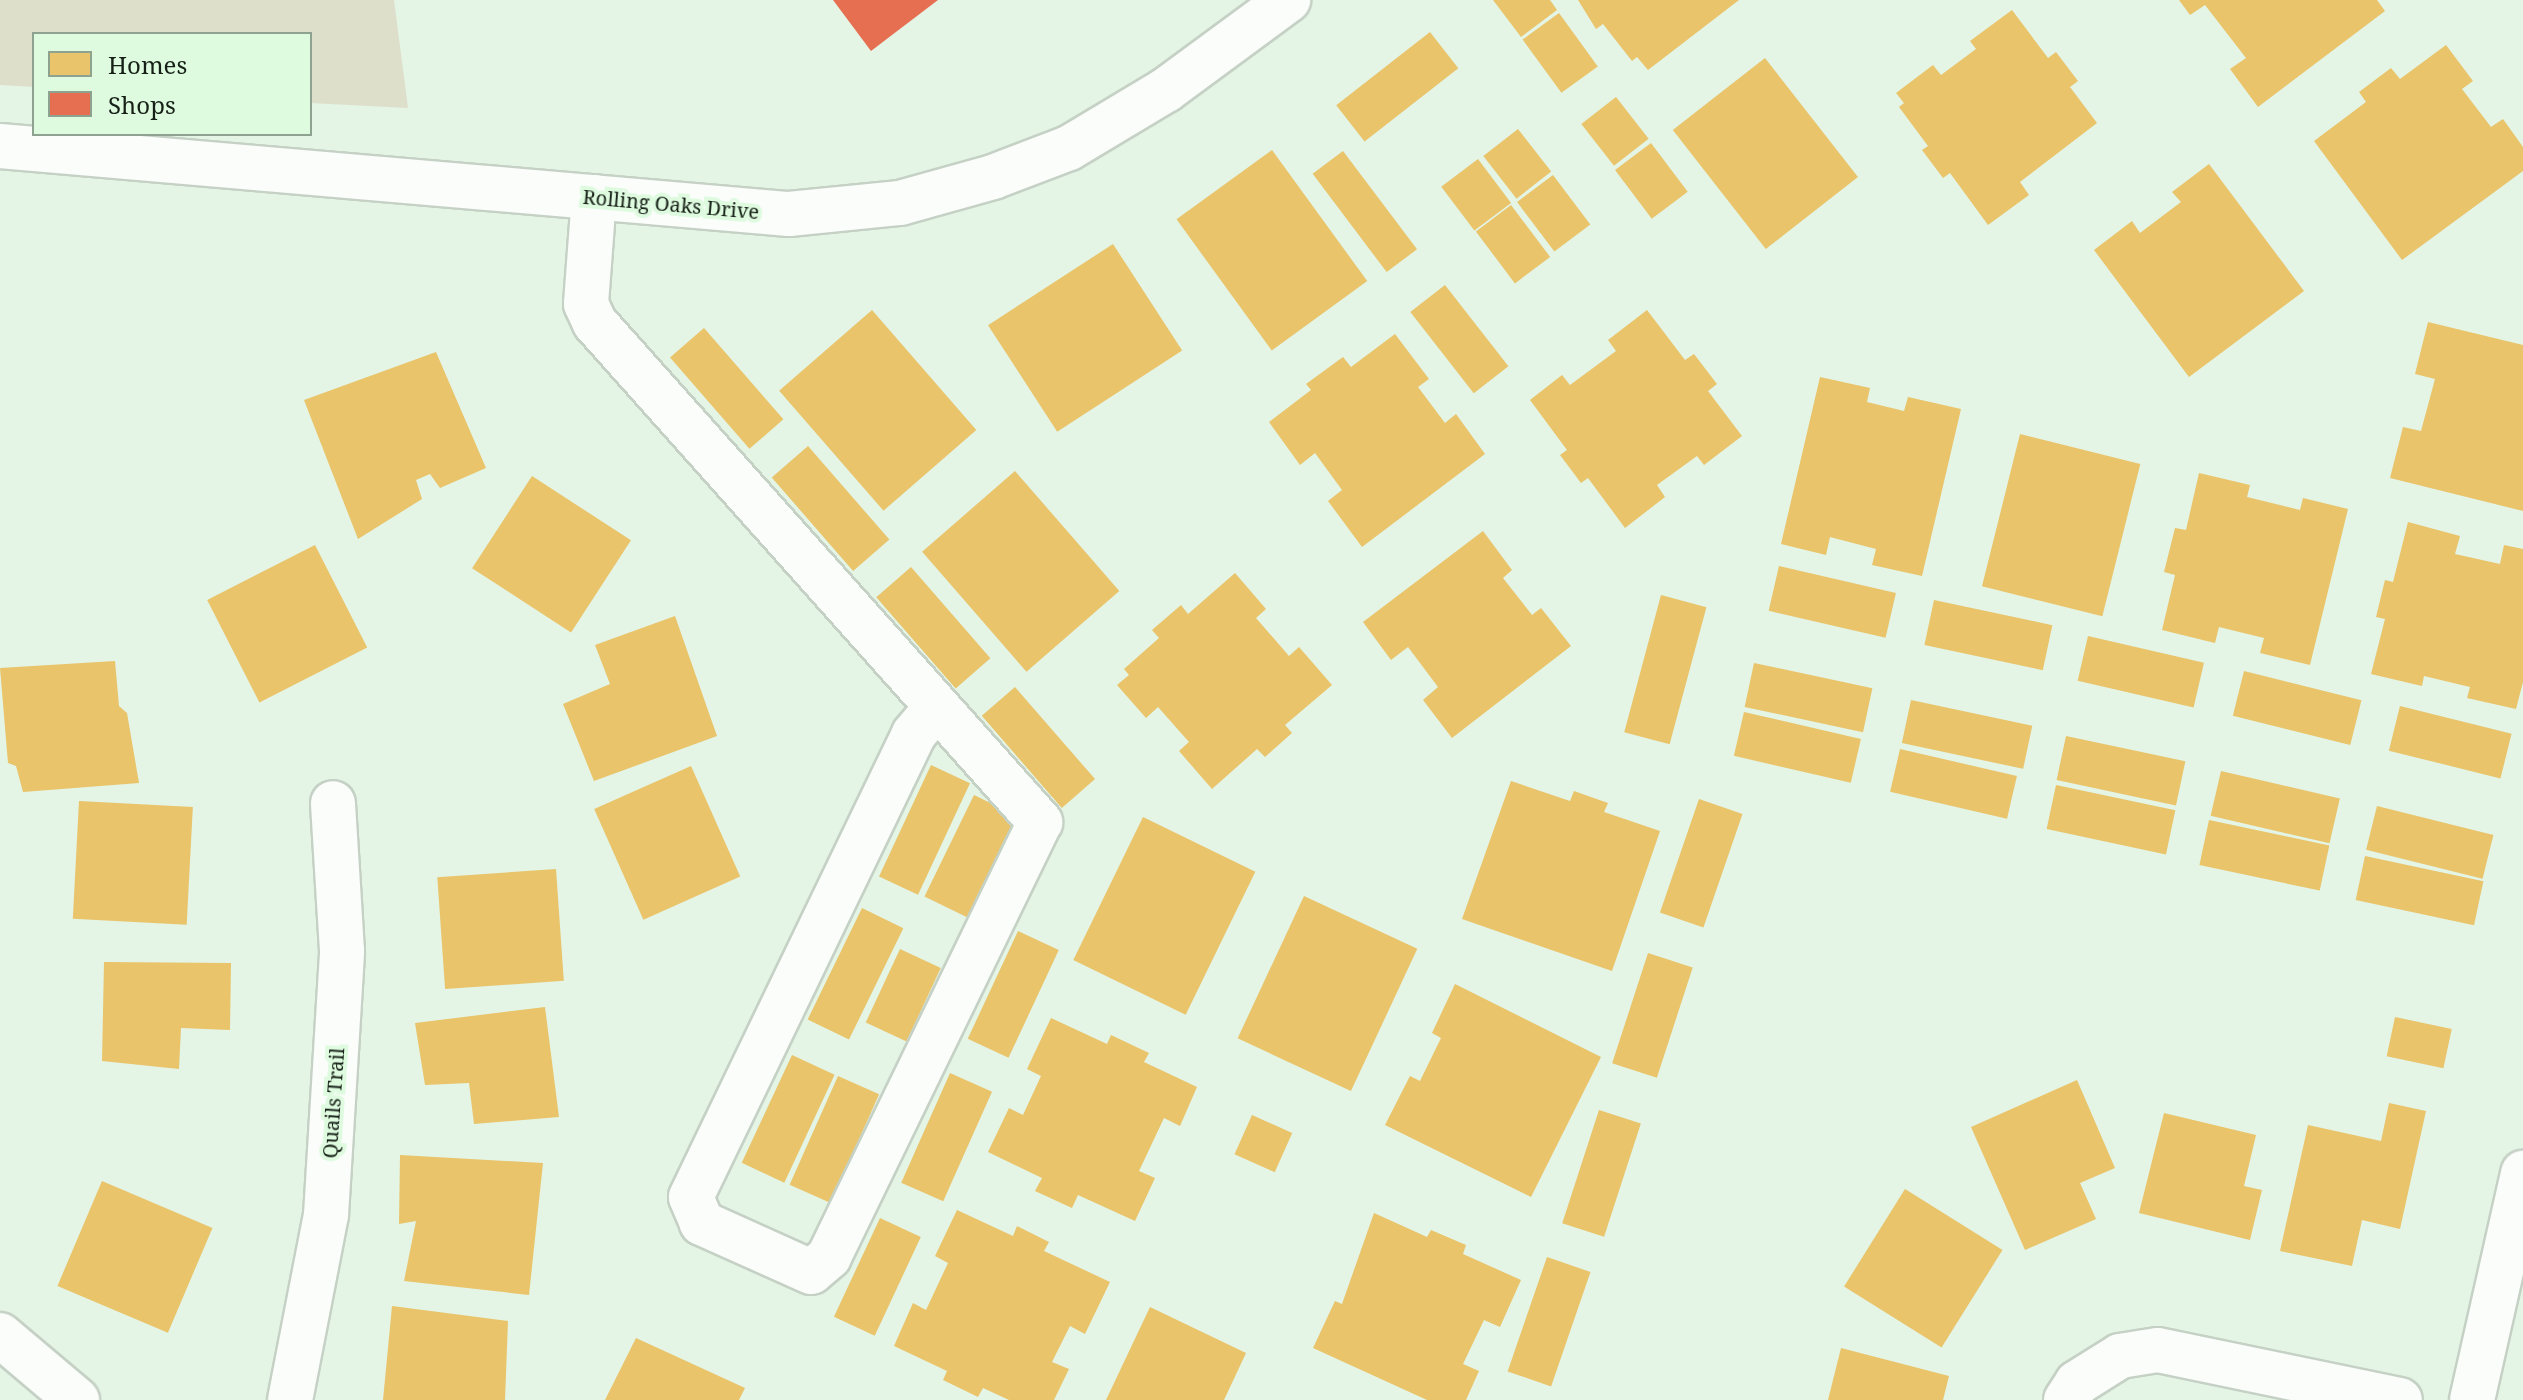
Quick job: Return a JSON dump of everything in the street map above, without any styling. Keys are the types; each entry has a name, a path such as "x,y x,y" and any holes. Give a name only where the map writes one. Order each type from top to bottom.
{"street":[{"name":"Rolling Oaks Drive","path":"0,146 789,214 900,203 993,177 1069,148 1166,90 1288,0"},
{"path":"594,197 586,304 595,323 1040,822 829,1257 811,1272 702,1223 691,1197 914,734 937,707"},
{"name":"Quails Trail","path":"290,1400 326,1215 342,951 333,803"},
{"path":"2472,1400 2523,1173"},
{"path":"0,1335 77,1400"},
{"path":"2066,1400 2077,1383 2120,1356 2158,1350 2400,1400"}],"green space":[{"path":"0,0 394,0 408,108 312,103 312,32 32,32 32,87 0,85"}],"building: Homes":[{"path":"1493,0 1550,0 1557,10 1521,37"},
{"path":"1578,0 1739,0 1648,70 1637,57 1632,61 1603,24 1596,29"},
{"path":"2179,0 2377,0 2385,11 2258,107 2230,69 2246,58 2205,5 2190,15"},
{"path":"2012,10 2048,58 2056,52 2078,81 2070,87 2097,123 2020,182 2029,195 1988,225 1950,173 1943,178 1922,150 1928,146 1899,107 1904,103 1896,93 1933,65 1941,75 1976,49 1970,41"},
{"path":"1559,13 1598,66 1561,93 1523,39"},
{"path":"1430,32 1458,68 1365,142 1336,105"},
{"path":"2446,45 2473,81 2462,89 2491,127 2503,119 2523,147 2523,171 2402,260 2314,141 2366,102 2359,92 2391,68 2400,79"},
{"path":"1765,58 1858,177 1766,249 1673,130"},
{"path":"1616,97 1649,139 1614,166 1581,124"},
{"path":"1518,129 1551,172 1517,199 1483,156"},
{"path":"1651,143 1688,192 1652,219 1615,170"},
{"path":"1272,150 1367,281 1272,350 1177,219"},
{"path":"1343,151 1417,249 1387,272 1313,174"},
{"path":"1478,159 1511,203 1474,231 1441,187"},
{"path":"2209,164 2304,291 2189,377 2094,250 2132,221 2140,233 2181,202 2172,192"},
{"path":"1553,175 1590,225 1554,252 1517,202"},
{"path":"1511,205 1550,257 1515,283 1476,231"},
{"path":"1113,244 1182,351 1057,432 988,325"},
{"path":"1445,285 1508,366 1474,393 1410,312"},
{"path":"872,310 976,430 883,511 779,391"},
{"path":"1647,310 1685,360 1694,354 1717,384 1708,391 1742,436 1704,465 1697,456 1657,485 1665,497 1625,528 1588,478 1581,483 1560,455 1567,450 1530,400 1562,375 1570,385 1616,351 1608,340"},
{"path":"2428,322 2523,345 2523,511 2390,478 2403,427 2421,431 2435,379 2415,374"},
{"path":"704,328 783,419 749,449 670,358"},
{"path":"1395,334 1429,379 1418,387 1445,423 1456,414 1485,454 1362,547 1328,501 1342,490 1315,453 1300,465 1269,422 1311,390 1306,384 1343,357 1351,367"},
{"path":"436,352 486,468 440,488 430,474 416,480 422,499 358,539 304,400"},
{"path":"1820,377 1870,388 1867,402 1904,411 1908,397 1961,409 1922,576 1872,565 1876,549 1830,537 1826,555 1781,544"},
{"path":"2020,434 2140,464 2102,616 1982,586"},
{"path":"808,446 889,540 853,571 772,477"},
{"path":"1015,471 1119,591 1026,672 922,552"},
{"path":"2199,473 2250,485 2247,497 2300,510 2303,498 2348,509 2310,665 2260,653 2264,638 2219,627 2215,643 2162,630 2175,575 2164,572 2175,528 2186,530"},
{"path":"532,476 631,540 571,633 472,568"},
{"path":"2408,522 2460,536 2455,554 2500,564 2504,545 2523,549 2523,682 2516,709 2467,698 2470,687 2424,676 2422,686 2371,674 2385,619 2376,617 2385,580 2393,582"},
{"path":"1483,531 1512,570 1503,578 1532,615 1541,608 1571,646 1452,738 1423,700 1438,687 1408,647 1391,660 1363,622"},
{"path":"315,545 367,647 259,702 207,600"},
{"path":"1779,566 1896,593 1886,638 1769,611"},
{"path":"911,567 990,658 956,688 876,597"},
{"path":"1235,573 1266,609 1256,618 1289,656 1299,647 1332,685 1285,725 1292,733 1265,757 1257,749 1212,789 1179,751 1189,742 1158,707 1146,718 1117,685 1129,675 1124,669 1159,638 1152,630 1181,605 1188,614"},
{"path":"1661,595 1706,607 1670,744 1624,732"},
{"path":"1934,600 2052,625 2043,670 1924,645"},
{"path":"675,616 717,736 594,781 563,704 610,684 595,645"},
{"path":"2088,636 2204,663 2194,708 2078,681"},
{"path":"115,661 119,706 127,713 139,783 23,792 16,766 8,763 0,668"},
{"path":"1754,663 1872,688 1863,732 1745,707"},
{"path":"2244,671 2361,700 2350,745 2233,716"},
{"path":"1015,687 1095,779 1062,808 982,716"},
{"path":"1911,700 2032,726 2023,769 1902,743"},
{"path":"2400,706 2512,734 2500,778 2389,751"},
{"path":"1744,712 1861,739 1851,783 1734,756"},
{"path":"2066,736 2185,761 2176,805 2057,780"},
{"path":"1900,749 2017,776 2007,819 1890,792"},
{"path":"931,765 970,783 918,895 879,876"},
{"path":"691,766 740,877 643,920 594,809"},
{"path":"2221,771 2340,798 2330,843 2211,816"},
{"path":"1511,781 1570,801 1574,791 1608,803 1604,812 1660,831 1612,971 1462,919"},
{"path":"2056,785 2175,810 2166,854 2047,829"},
{"path":"974,795 1017,816 968,918 924,897"},
{"path":"1699,799 1742,814 1703,927 1660,912"},
{"path":"79,801 193,807 187,925 73,919"},
{"path":"2377,806 2493,835 2483,879 2366,850"},
{"path":"1143,817 1255,872 1186,1015 1073,960"},
{"path":"2209,820 2329,846 2320,891 2199,865"},
{"path":"2365,856 2483,881 2474,925 2356,900"},
{"path":"556,869 564,981 445,989 437,877"},
{"path":"1304,896 1417,949 1351,1091 1238,1038"},
{"path":"862,908 903,928 849,1040 808,1019"},
{"path":"1018,931 1059,950 1008,1058 968,1039"},
{"path":"900,949 941,968 907,1041 866,1022"},
{"path":"1648,953 1693,968 1657,1078 1612,1063"},
{"path":"104,962 231,963 230,1030 181,1028 179,1069 102,1061"},
{"path":"1455,984 1601,1057 1531,1197 1385,1125 1410,1076 1420,1081 1441,1038 1432,1033"},
{"path":"545,1007 559,1117 474,1124 469,1083 425,1085 415,1023"},
{"path":"2395,1017 2452,1029 2443,1068 2387,1056"},
{"path":"1051,1018 1107,1044 1111,1035 1149,1053 1144,1062 1197,1087 1180,1126 1164,1118 1139,1171 1155,1178 1135,1221 1078,1195 1072,1208 1035,1191 1042,1178 988,1152 1009,1108 1023,1115 1041,1076 1027,1069"},
{"path":"792,1055 835,1075 784,1183 742,1163"},
{"path":"950,1073 992,1092 943,1201 901,1183"},
{"path":"838,1076 879,1094 831,1203 790,1185"},
{"path":"2077,1080 2115,1168 2080,1183 2096,1219 2025,1250 1971,1127"},
{"path":"2389,1103 2426,1111 2400,1229 2362,1220 2352,1266 2280,1251 2308,1125 2381,1141"},
{"path":"1599,1110 1641,1124 1604,1237 1562,1223"},
{"path":"2164,1113 2256,1135 2244,1186 2262,1190 2250,1240 2139,1213"},
{"path":"1252,1115 1292,1133 1275,1172 1235,1154"},
{"path":"400,1155 543,1163 529,1295 404,1281 416,1221 399,1224"},
{"path":"102,1181 212,1228 168,1333 57,1286"},
{"path":"1905,1189 2003,1250 1942,1347 1844,1287"},
{"path":"957,1210 1013,1236 1017,1226 1049,1242 1044,1251 1110,1282 1085,1334 1070,1326 1052,1362 1069,1369 1054,1400 1009,1400 983,1388 978,1397 943,1380 947,1371 894,1346 913,1303 926,1310 948,1263 935,1256"},
{"path":"1374,1213 1427,1237 1431,1230 1466,1245 1463,1254 1521,1280 1500,1327 1484,1320 1463,1364 1479,1371 1466,1400 1427,1400 1313,1348 1335,1301 1342,1304"},
{"path":"880,1218 921,1237 875,1336 834,1317"},
{"path":"1547,1257 1590,1272 1551,1386 1508,1371"},
{"path":"392,1306 508,1321 505,1400 383,1400"},
{"path":"1150,1307 1246,1353 1224,1400 1106,1400"},
{"path":"636,1338 745,1388 739,1400 605,1400"},
{"path":"1841,1348 1949,1376 1943,1400 1828,1400"}],"building: Shops":[{"path":"833,0 938,0 871,51"}]}
